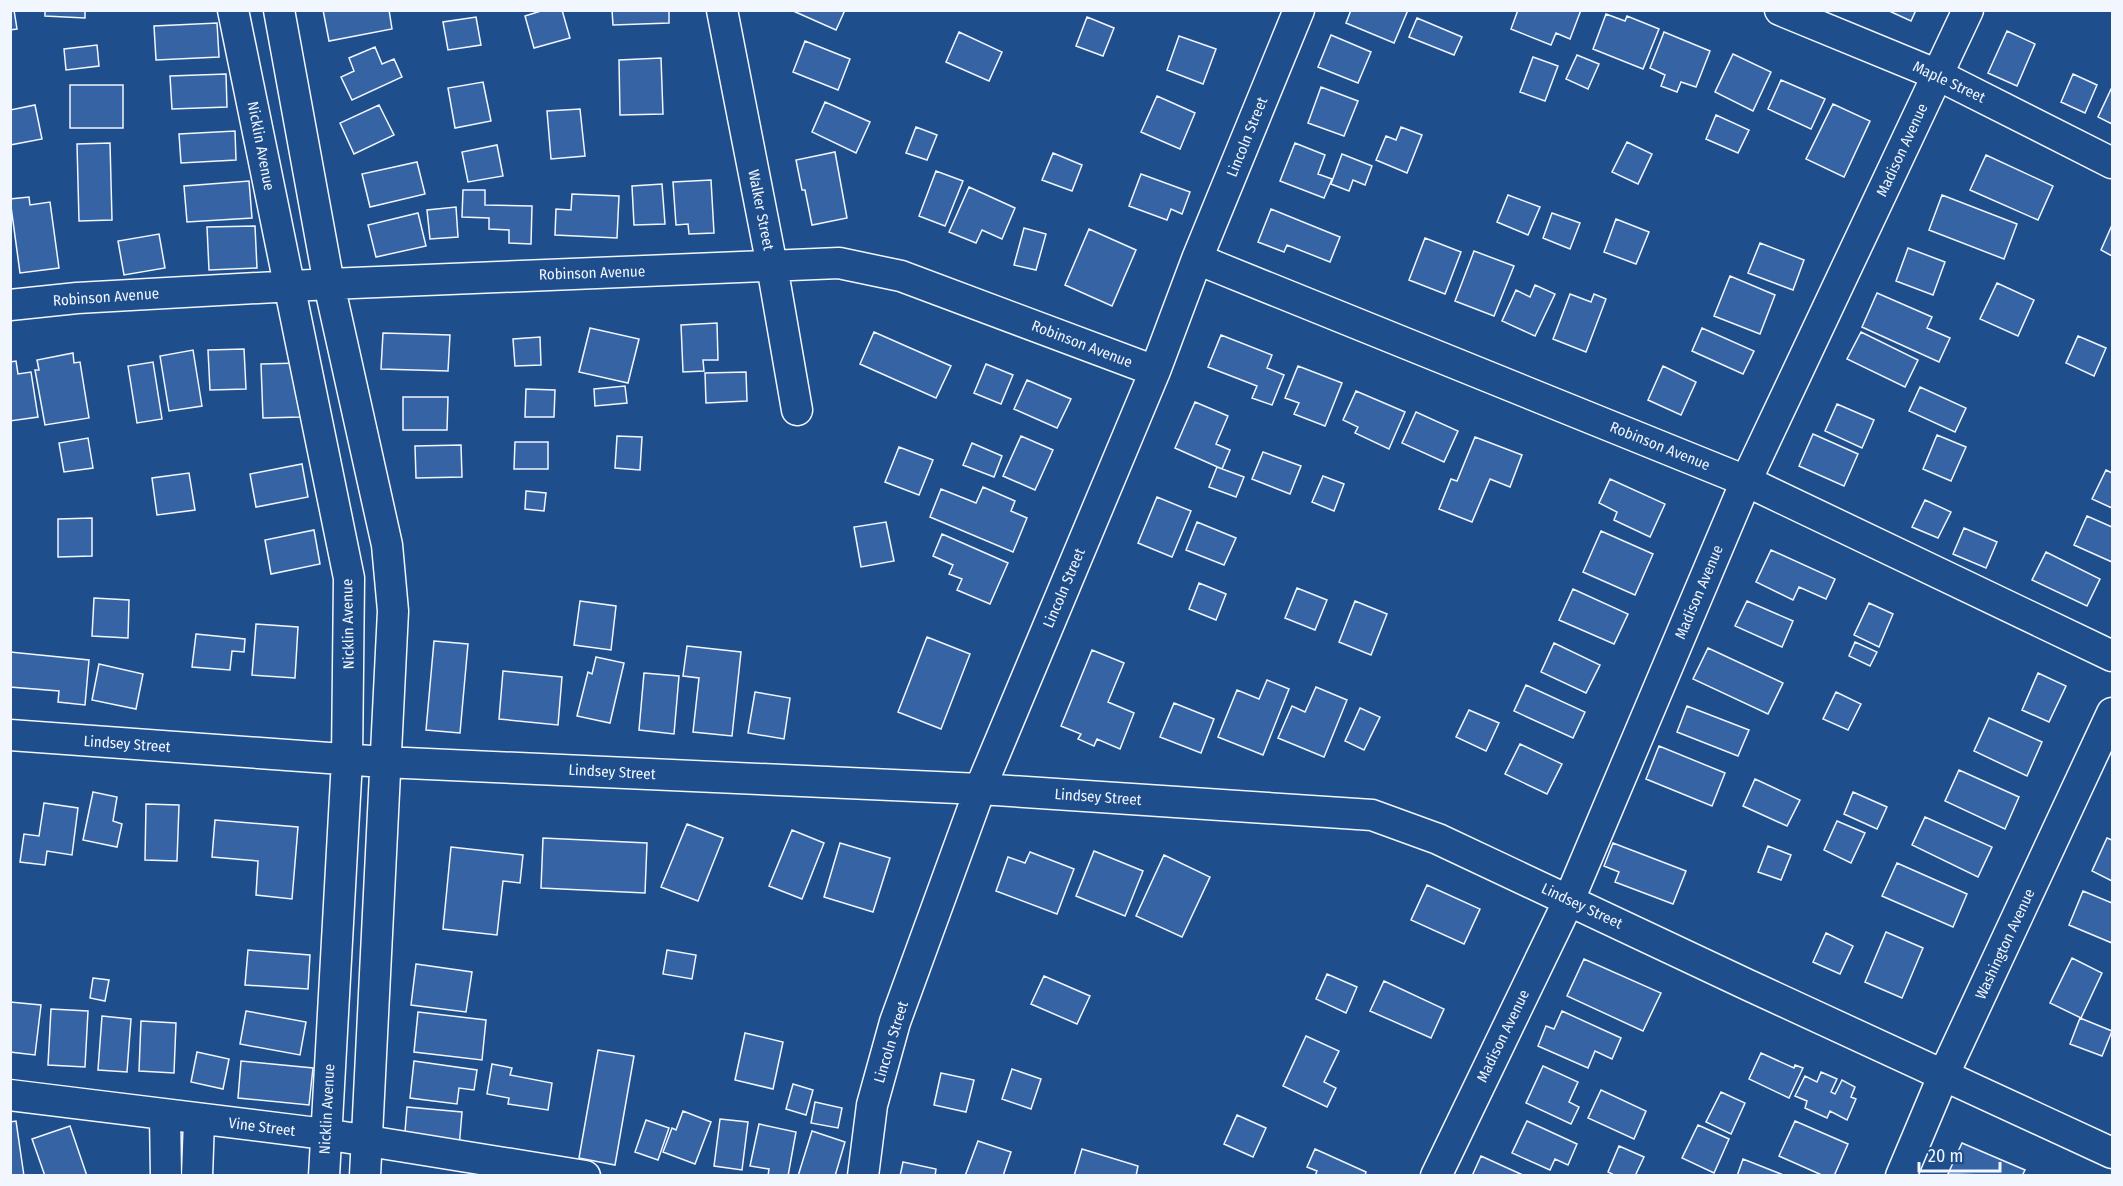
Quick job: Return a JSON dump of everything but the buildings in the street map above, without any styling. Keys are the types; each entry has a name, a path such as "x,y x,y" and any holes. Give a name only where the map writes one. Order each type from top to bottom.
{"street":[{"name":"Nicklin Avenue","path":"233,10 349,578 347,759 324,1176"},
{"path":"279,10 329,284 387,545 393,612 365,1176"},
{"name":"Walker Street","path":"722,10 772,266 797,410"},
{"name":"Lincoln Street","path":"863,1176 872,1105 895,1022 980,789 1155,371 1197,259 1299,10"},
{"name":"Maple Street","path":"1780,10 1938,75 2112,163"},
{"name":"Madison Avenue","path":"1436,1176 1569,900 1746,481 1968,10"},
{"name":"Robinson Avenue","path":"1197,259 1746,481 2112,656"},
{"name":"Robinson Avenue","path":"10,305 77,298 289,286 838,263 901,276 1155,371"},
{"name":"Washington Avenue","path":"1901,1176 1944,1074 2112,713"},
{"name":"Lindsey Street","path":"10,735 384,762 980,789 1372,815 1438,839 2112,1153"},
{"name":"Vine Street","path":"10,1095 326,1134 585,1176"},
{"path":"165,1115 166,1176"},
{"path":"197,1176 200,1120"}]}
